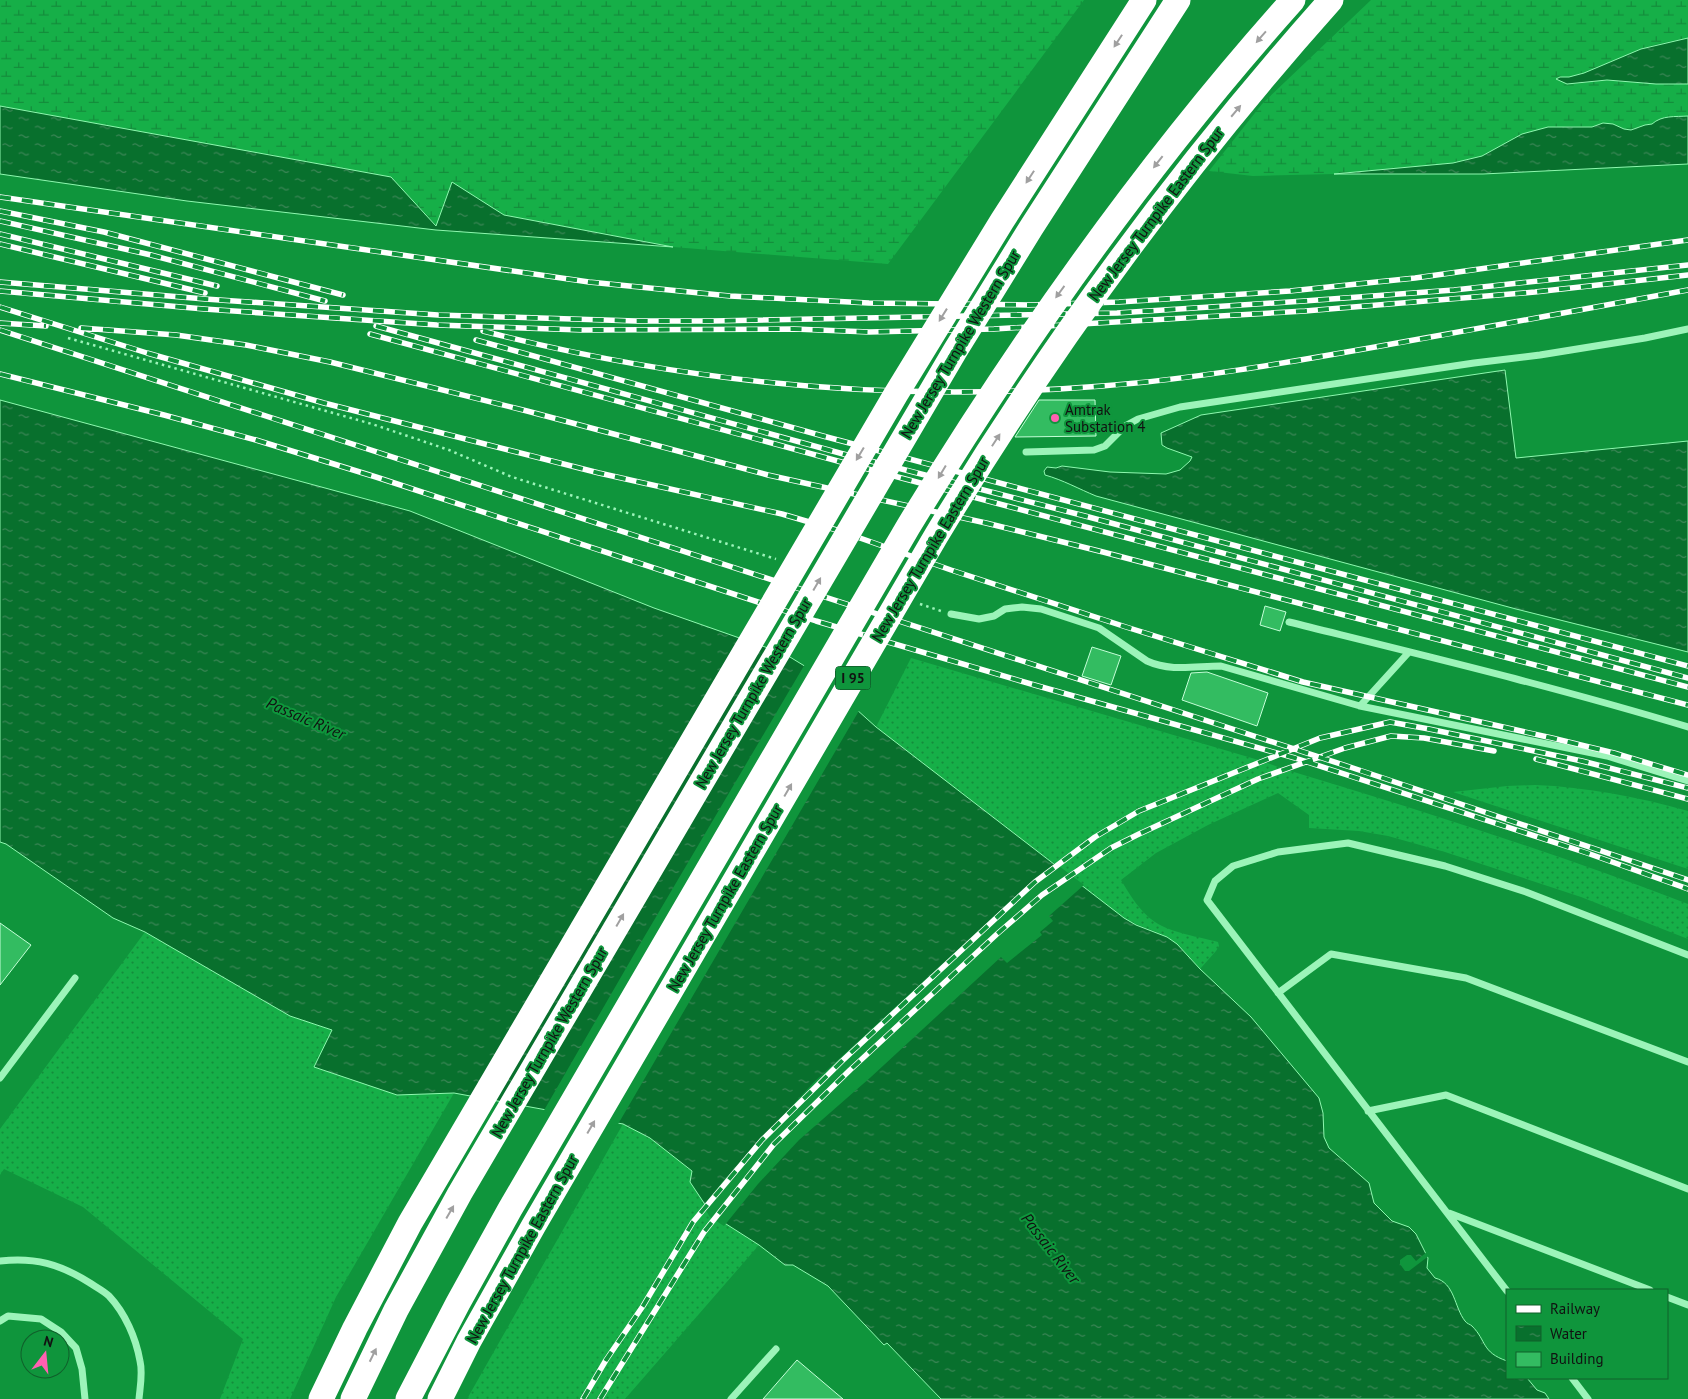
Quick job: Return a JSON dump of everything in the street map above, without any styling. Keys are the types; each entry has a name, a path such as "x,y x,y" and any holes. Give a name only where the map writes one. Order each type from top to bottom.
{"highway":[{"name":"New Jersey Turnpike Western Spur","path":"321,1399 359,1320 415,1216 822,518 976,262 1144,0"},
{"name":"New Jersey Turnpike Western Spur","path":"353,1399 396,1310 460,1194 890,460 1002,274 1178,0"},
{"name":"New Jersey Turnpike Eastern Spur","path":"408,1399 458,1303 519,1194 902,536 946,464 1051,306 1106,230 1204,104 1293,0"},
{"name":"New Jersey Turnpike Eastern Spur","path":"440,1399 553,1191 980,464 1070,328 1148,221 1230,118 1331,0"}],"lane":[{"path":"1026,452 1094,450 1105,446 1125,426 1138,418 1180,407 1572,350 1688,329"},
{"path":"952,614 979,619 994,616 1013,608 1042,609 1099,628 1147,661 1167,668 1221,666 1360,706 1607,756 1688,781"},
{"path":"1289,622 1639,712 1688,727"},
{"path":"1360,706 1409,652"},
{"path":"1506,1290 1207,900 1215,881 1233,866 1278,852 1348,843 1445,866 1526,892 1688,955"},
{"path":"1278,993 1331,954 1466,978 1688,1062"},
{"path":"0,1078 75,978"},
{"path":"1368,1111 1446,1095 1688,1189"},
{"path":"1448,1212 1647,1289"},
{"path":"0,1261 21,1258 50,1263 82,1278 108,1295 123,1314 135,1340 141,1363 139,1399"},
{"path":"1668,1297 1688,1305"},
{"path":"0,1321 8,1316 41,1319 62,1332 76,1348 82,1369 86,1399"},
{"path":"731,1399 776,1349"},
{"path":"1573,1379 1588,1399"}],"path":[{"path":"68,338 372,424 449,450 512,477 784,562"},
{"path":"914,602 952,614"}],"green space":[{"path":"0,0 1084,0 888,264 673,247 504,215 453,183 437,226 391,177 0,106"},
{"path":"1371,0 1688,0 1688,38 1644,48 1590,72 1570,77 1560,77 1575,84 1607,80 1656,84 1688,84 1688,116 1660,119 1653,124 1631,130 1603,123 1592,127 1569,126 1522,134 1482,156 1453,163 1334,174 1253,176 1209,171 1262,104"},
{"path":"911,658 1262,761 1487,833 1638,885 1688,904 1688,939 1581,897 1445,852 1388,836 1359,831 1309,828 1309,815 1278,793 1208,825 1156,853 1121,880 1140,908 1155,922 1177,932 1218,942 1219,946 1216,951 1200,969 1175,943 1165,936 1124,918 876,727"},
{"path":"1535,785 1574,788 1612,794 1651,801 1688,811 1688,869 1453,792"},
{"path":"145,932 290,1016 332,1030 315,1066 397,1095 454,1093 336,1297 290,1399 220,1399 243,1339 83,1207 4,1169 0,1175 0,1129"},
{"path":"623,1124 650,1138 692,1171 712,1215 759,1245 625,1399 467,1399"}],"water":[{"path":"1688,38 1688,84 1656,84 1607,80 1567,84 1556,79 1584,73 1641,49"},
{"path":"0,106 391,177 436,226 452,182 504,215 673,247 436,230 187,201 0,174"},
{"path":"1688,116 1688,164 1483,174 1334,174 1453,163 1482,156 1522,134 1548,127 1592,127 1603,123 1631,130 1652,124 1664,118"},
{"path":"1505,370 1516,458 1688,441 1688,652 1516,609 1096,496 1045,475 1044,471 1047,467 1056,468 1062,466 1110,472 1166,474 1180,470 1192,457 1162,445 1161,433 1201,415"},
{"name":"Passaic River","path":"0,400 410,511 654,608 785,654 816,673 876,727 1124,918 1136,925 1167,937 1177,944 1200,969 1251,1017 1319,1098 1323,1113 1324,1137 1329,1148 1369,1183 1374,1203 1392,1221 1409,1227 1416,1234 1428,1258 1427,1268 1435,1278 1447,1285 1461,1315 1477,1331 1488,1350 1506,1361 1506,1379 1528,1379 1537,1390 1545,1393 1549,1399 941,1399 887,1343 884,1345 828,1286 793,1265 785,1265 759,1245 712,1215 690,1182 692,1171 650,1138 623,1124 454,1093 397,1095 314,1067 332,1030 290,1016 145,932 113,918 6,844 0,842"}],"pier":[{"path":"805,664 818,671 860,709 617,1126 543,1112 640,944"},
{"path":"1055,863 1084,885 1049,916 1053,921 1040,932 1042,935 1007,963 1001,957 871,1077 799,1140 758,1184 724,1226 710,1217 703,1206 725,1179 814,1082 1003,908"},
{"path":"1428,1251 1430,1255 1409,1271 1405,1271 1400,1264 1400,1260 1407,1255 1411,1255 1416,1261"}],"building":[{"name":"Amtrak Substation 4","path":"1039,400 1095,400 1096,436 1015,437"},
{"path":"1265,606 1286,612 1280,631 1260,625"},
{"path":"1092,647 1121,656 1111,685 1082,676"},
{"path":"1207,672 1268,693 1257,726 1182,700 1191,673"},
{"path":"0,923 31,945 0,985"},
{"path":"797,1360 843,1399 763,1399"}],"railway":[{"path":"0,197 589,282 730,296 869,303 1029,305 1119,302 1290,291 1415,278 1688,240"},
{"path":"0,211 104,232 343,295"},
{"path":"0,221 151,255 325,301"},
{"path":"0,234 217,286"},
{"path":"0,244 205,293"},
{"path":"0,282 205,299 438,315 636,321 712,321 1117,313 1454,290 1688,265"},
{"path":"0,291 204,309 437,325 582,330 794,329 869,332 994,329 1305,311 1535,292 1688,275"},
{"path":"483,331 559,349 713,376 868,390 1024,391 1136,383 1239,370 1688,290"},
{"path":"0,307 147,353 324,403 599,473 782,514 840,531 951,570 1126,627 1303,682 1552,738 1614,753 1688,775"},
{"path":"0,323 46,326"},
{"path":"376,326 847,455 1085,516 1688,678"},
{"path":"81,328 176,335 246,345 330,362 527,411 768,475 986,523 1103,552 1688,705"},
{"path":"0,330 1353,768 1688,880"},
{"path":"370,334 845,463 1688,687"},
{"path":"476,340 823,436 1688,666"},
{"path":"0,374 256,440 376,477 816,621 1295,758 1587,853 1688,889"},
{"path":"583,1399 606,1360 643,1306 693,1222 762,1140 842,1061 1035,882 1095,837 1139,811 1320,738 1390,722 1582,761 1688,788"},
{"path":"600,1399 704,1232 774,1144 850,1070 1042,895 1111,848 1139,834 1258,779 1345,748 1391,736 1424,738 1494,751"},
{"path":"1536,759 1688,799"}],"place":[{"name":"Amtrak Substation 4","path":"1055,418"}]}
